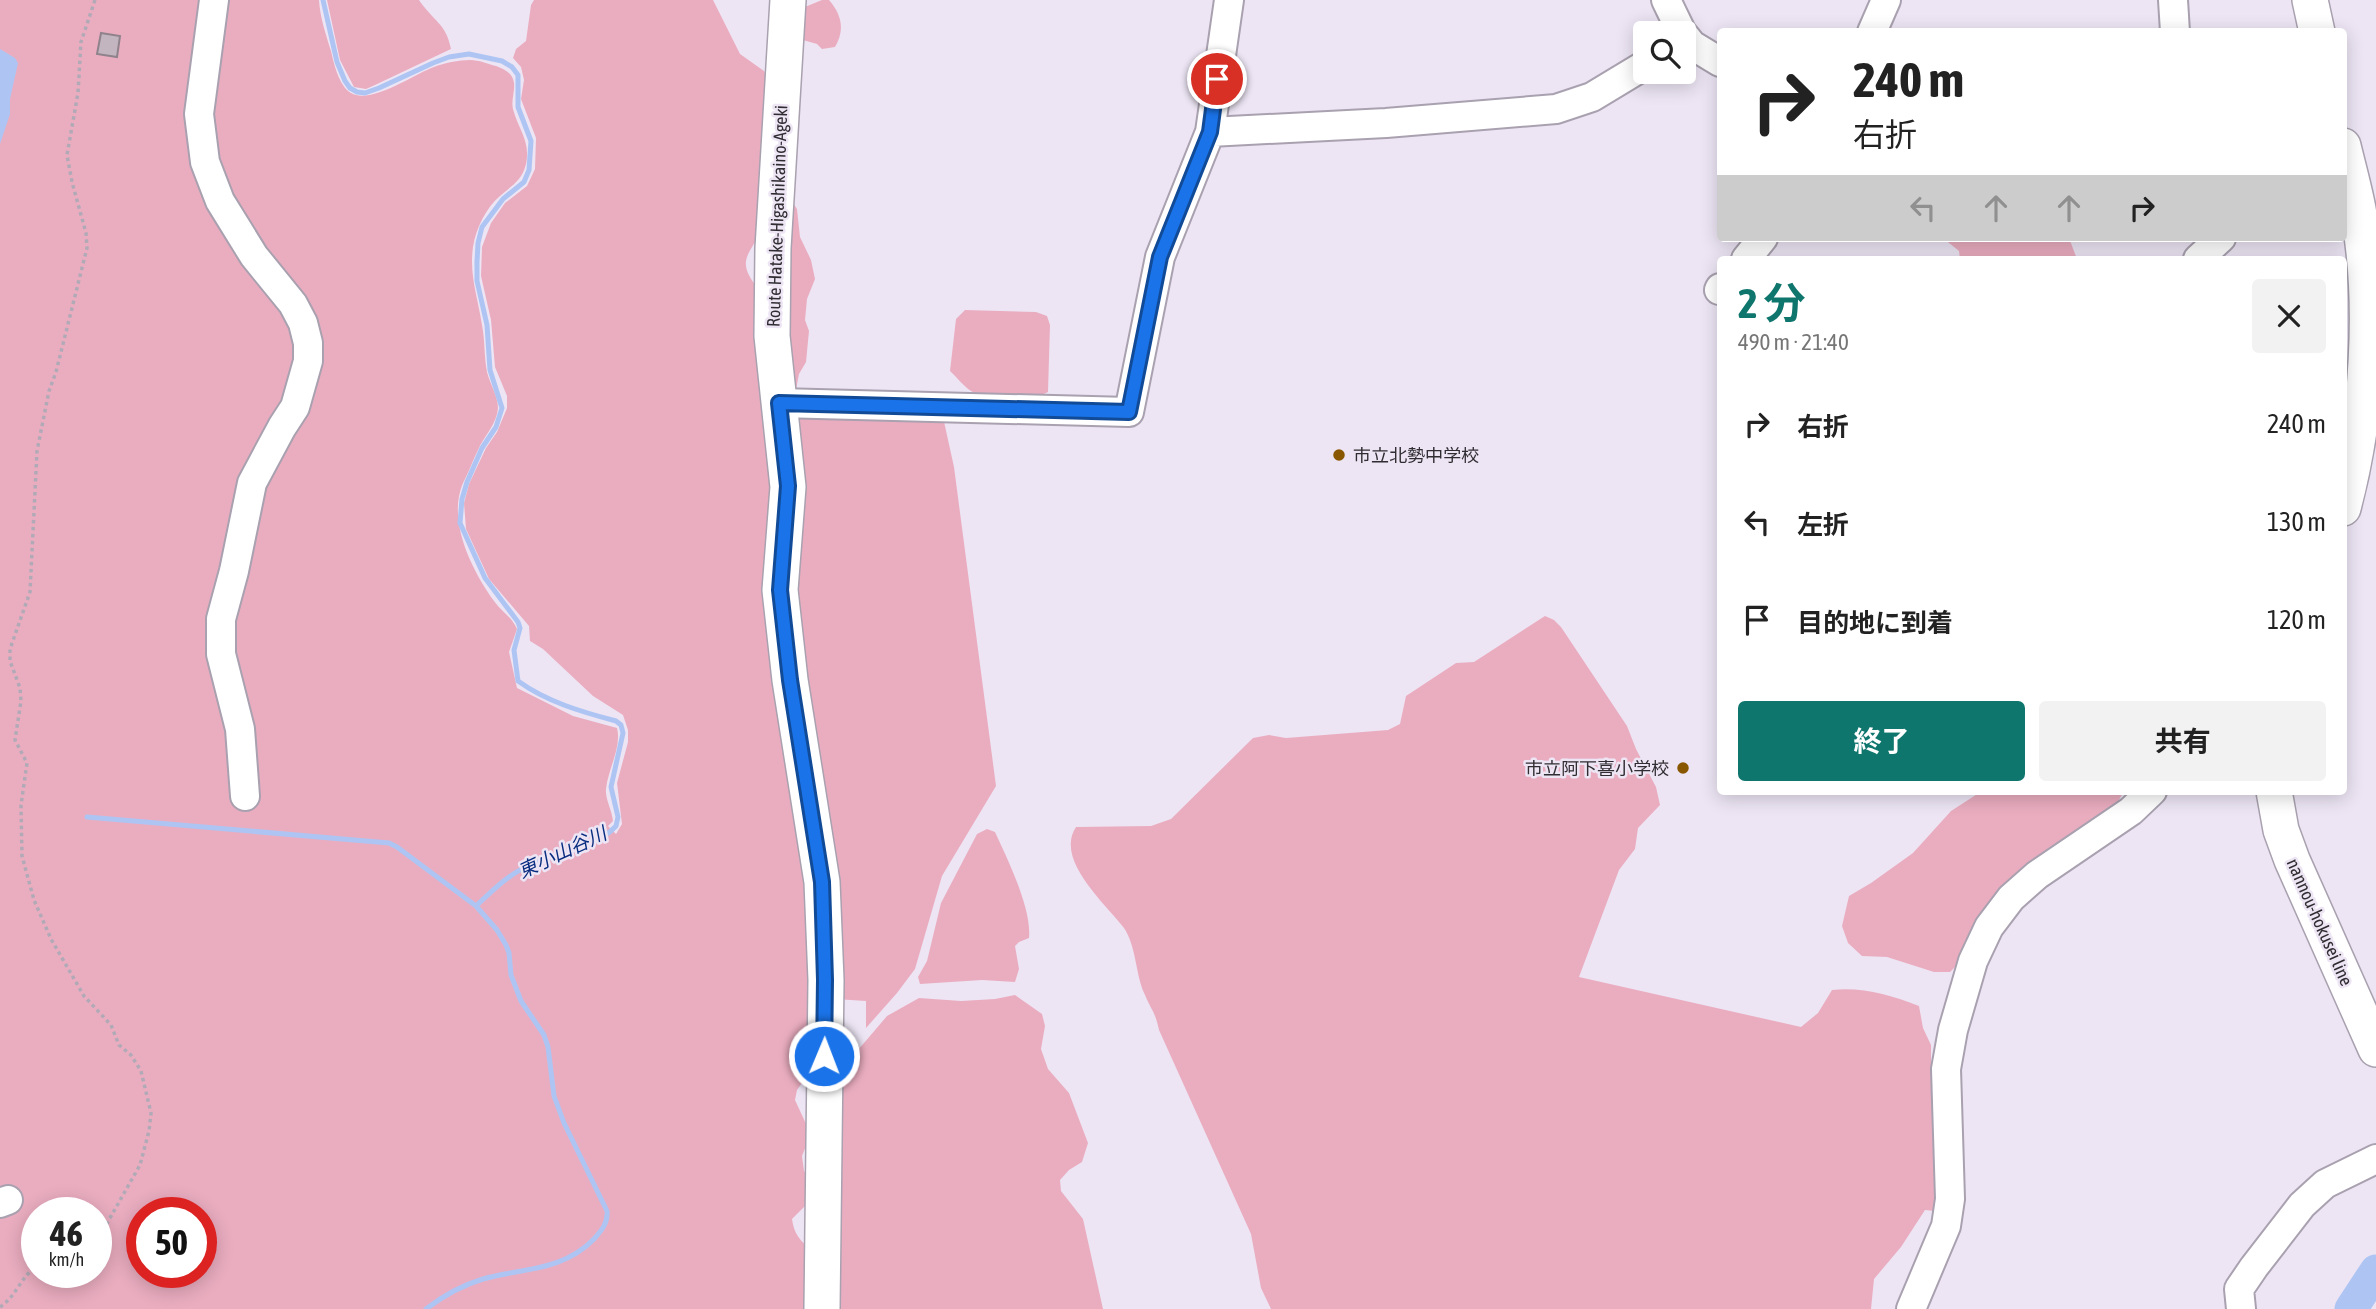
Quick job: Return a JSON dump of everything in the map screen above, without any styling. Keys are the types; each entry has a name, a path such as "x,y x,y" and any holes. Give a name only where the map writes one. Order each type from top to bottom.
{"main road":[{"name":"Route Hatake-Higashikaino-Ageki","path":"788,0 773,248 772,336 788,486 780,590 790,680 822,882 825,980 822,1309"},
{"path":"2311,0 2316,28"},
{"path":"2347,162 2359,209 2370,277 2367,318 2369,408 2347,493"},
{"name":"nannou-hokusei line","path":"2275,795 2281,830 2292,860 2376,1049"}],"street":[{"path":"214,0 199,114 205,162 220,201 254,256 293,304 303,323 308,343 307,361 295,407 252,483 221,619 221,654 240,729 245,796"},
{"path":"779,403 1129,412 1160,257 1210,132 1229,0"},
{"path":"1666,0 1676,21"},
{"path":"1874,28 1886,0"},
{"path":"2173,0 2175,28"},
{"path":"1696,45 1717,60"},
{"path":"1210,132 1386,123 1556,109 1592,97 1633,72"},
{"path":"1748,256 1760,242"},
{"path":"2201,256 2217,242"},
{"path":"1911,1309 1946,1226 1950,1199 1946,1069 1953,1030 1978,950 1989,927 2011,898 2037,875 2131,811 2148,795"},
{"path":"2241,1309 2239,1289 2302,1205 2325,1184 2376,1159"}],"path":[{"path":"95,0 81,42 78,93 67,155 86,233 87,248 57,372 49,391 37,451 30,592 10,649 10,662 20,688 21,701 15,740 27,764 21,805 22,856 34,900 51,939 84,996 111,1025 119,1045 131,1055 141,1071 151,1106 149,1131 140,1165 112,1215"},
{"path":"0,1307 21,1283"}],"shaded area":[{"path":"0,0 319,0 335,68 343,85 351,93 359,96 381,92 434,67 461,61 477,61 496,66 510,74 514,86 513,109 527,156 519,179 486,212 473,247 473,277 487,372 498,408 460,494 459,526 477,574 494,601 517,629 509,652 517,688 573,716 617,728 618,743 606,789 613,821 608,826 616,834 622,824 617,783 628,742 628,730 623,715 593,696 543,649 530,641 529,626 489,579 466,529 464,503 469,484 507,408 507,396 495,367 491,320 481,276 482,247 491,223 505,203 527,186 535,169 536,138 521,99 524,80 521,67 513,58 516,49 526,41 534,0 713,0 740,54 764,71 769,81 760,234 748,256 746,267 759,290 809,876 816,1026 803,1051 800,1063 802,1083 795,1100 807,1126 808,1141 802,1156 804,1171 812,1180 808,1203 792,1219 798,1237 812,1250 812,1309 0,1309"},
{"path":"327,0 419,0 446,33 451,49 366,89 354,87 340,60"},
{"path":"829,0 833,6 841,29 835,47 822,49 817,44 796,38 800,9"},
{"path":"793,203 797,209 800,237 811,260 815,279 807,299 805,320 809,331 806,362 799,374 795,395 790,394 784,209"},
{"path":"1948,242 2071,242 2076,256 1960,256 1959,251"},
{"path":"965,310 1036,312 1047,316 1050,325 1048,392 1032,397 998,398 978,394 963,384 950,371 956,319"},
{"path":"803,411 943,417 954,467 996,786 942,876 915,969 866,1028 866,1001 835,999 802,694 790,418"},
{"path":"1545,616 1561,627 1627,726 1656,787 1660,805 1638,828 1635,849 1619,870 1579,977 1801,1027 1818,1013 1832,990 1876,993 1919,1006 1923,1028 1931,1045 1931,1064 1936,1086 1935,1211 1925,1210 1901,1247 1874,1279 1871,1309 1271,1309 1261,1288 1251,1234 1159,1030 1142,987 1128,936 1077,867 1071,840 1076,827 1151,826 1171,819 1253,738 1388,730 1400,724 1406,696 1456,663 1474,662"},
{"path":"1976,795 2122,795 2115,807 1950,972 1934,972 1887,957 1862,956 1848,943 1842,926 1849,896 1913,853 1951,811"},
{"path":"987,829 995,832 1027,913 1029,938 1015,946 1019,969 1015,982 982,980 920,984 918,977 927,961 941,903 977,834"},
{"path":"1015,995 1042,1014 1045,1026 1041,1049 1048,1069 1069,1093 1088,1143 1082,1162 1060,1180 1061,1191 1083,1219 1103,1309 834,1309 835,1077 887,1016 919,998 961,1001"}],"water":[{"path":"0,49 15,58 18,63 10,99 10,114 0,144"}],"building":[{"path":"101,33 120,36 117,57 97,54"}],"waterway":[{"name":"東小山谷川","path":"323,0 337,62 345,81 357,92 365,93 379,88 449,57 469,54 502,61 518,75 518,107 531,141 529,170 524,182 503,199 482,227 477,262 477,281 487,325 490,370 502,408 496,427 482,448 467,482 460,523 485,578 518,622 520,628 514,650 518,681 553,701 616,721 621,725 623,733 611,787 618,817 616,826 588,845 516,872 476,906 506,945 511,975 521,1001 544,1035 554,1096 564,1123 607,1211 605,1223 594,1239 569,1257 542,1267 476,1281 453,1291 426,1309"},
{"path":"87,817 389,843 476,906"},
{"path":"2351,1309 2376,1271"}],"place":[{"name":"市立北勢中学校","path":"1339,455"},
{"name":"市立阿下喜小学校","path":"1683,768"}],"route":[{"path":"824,1056 822,882 790,680 780,590 788,486 779,403 1129,412 1160,257 1210,132 1217,79"}]}
